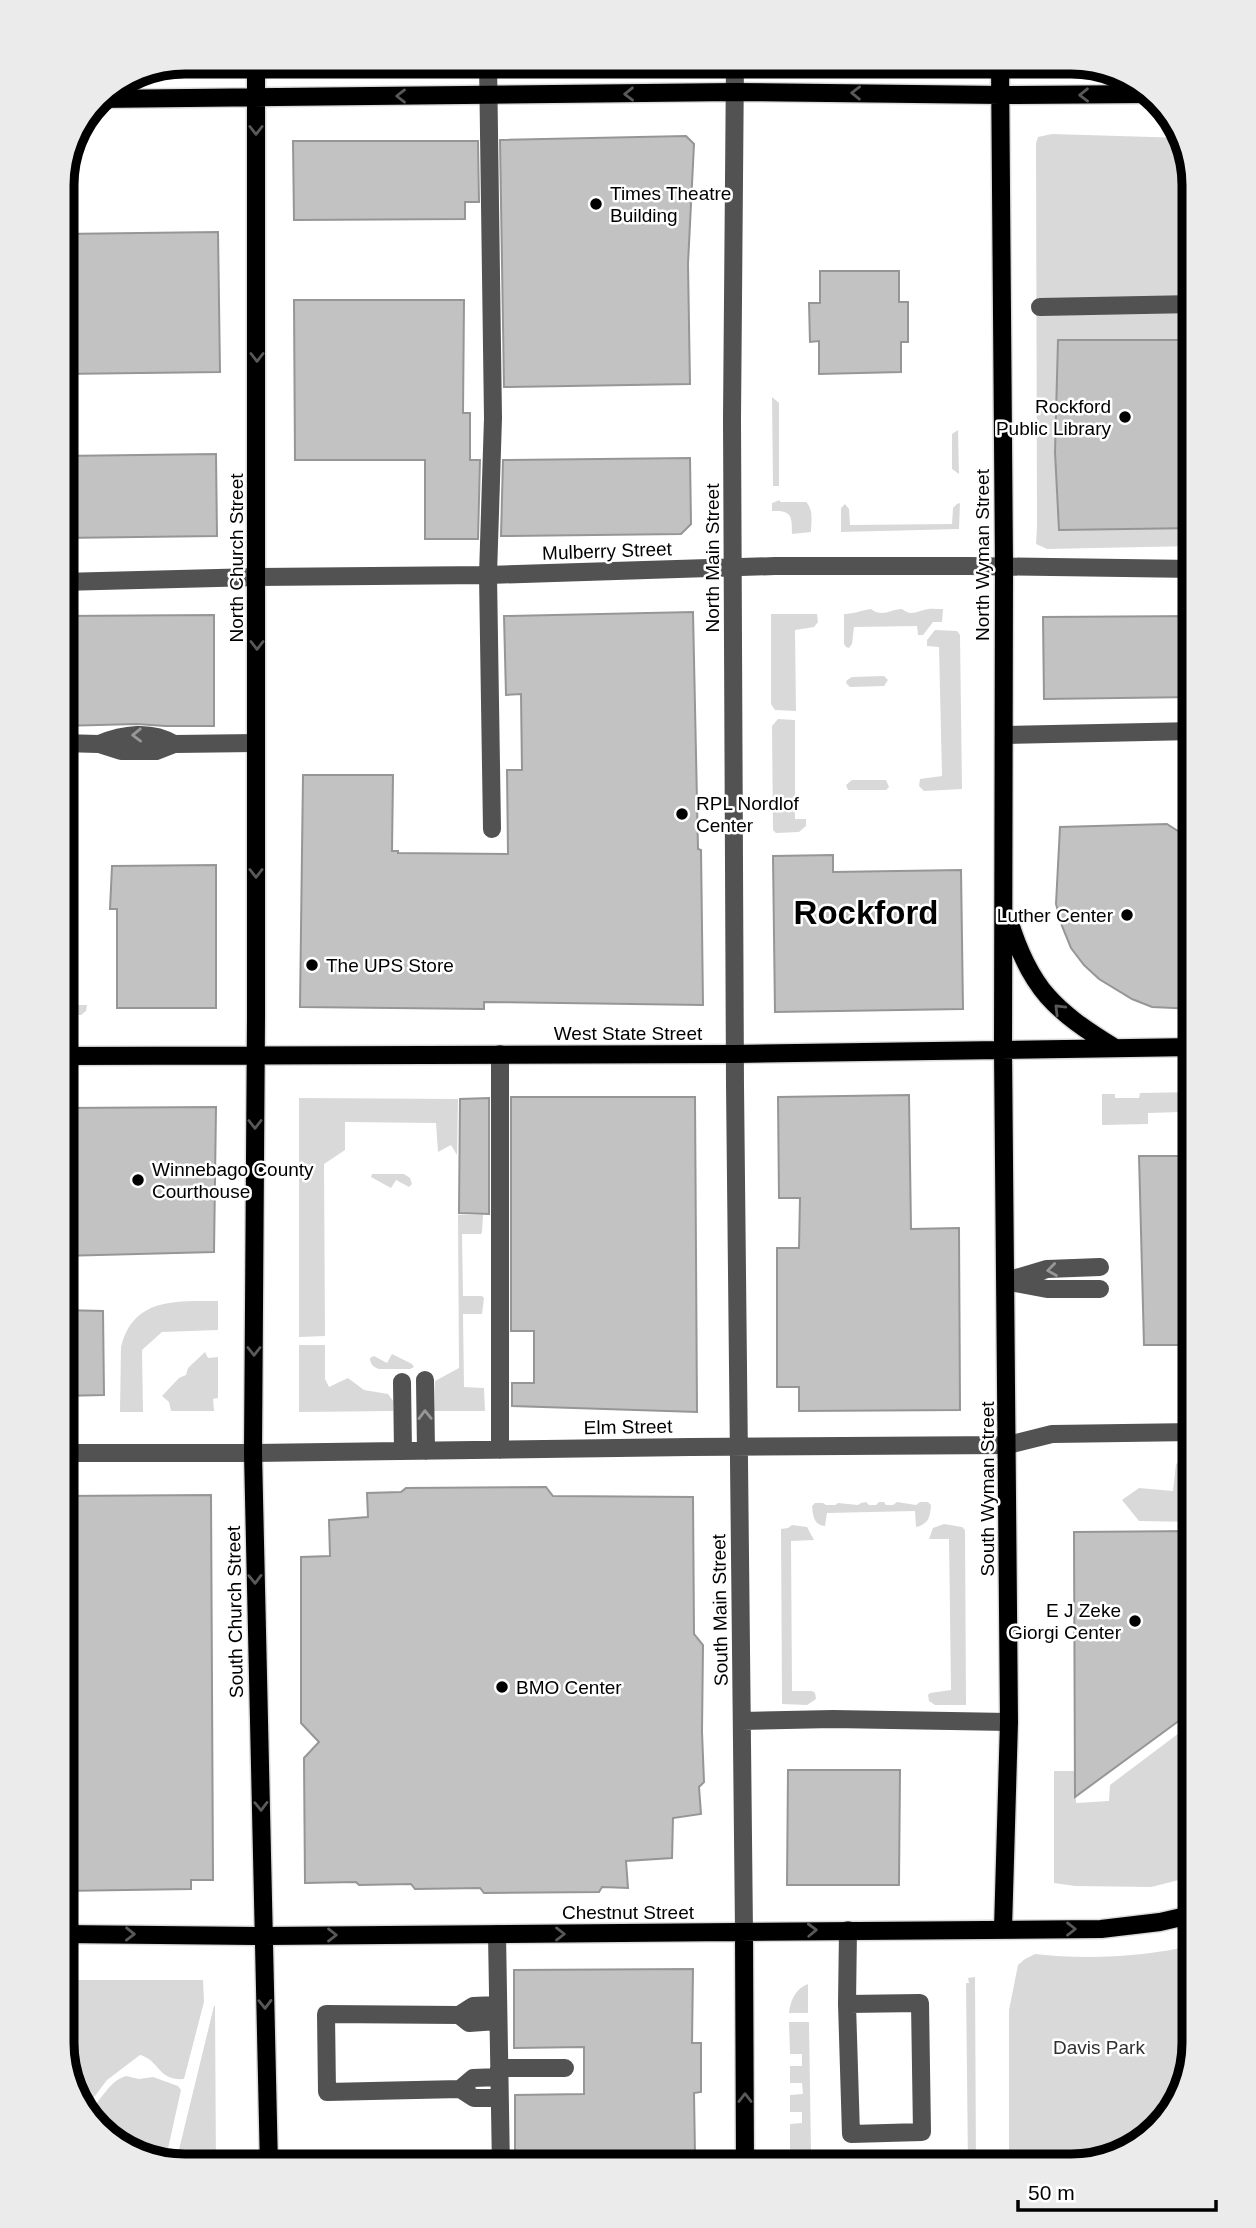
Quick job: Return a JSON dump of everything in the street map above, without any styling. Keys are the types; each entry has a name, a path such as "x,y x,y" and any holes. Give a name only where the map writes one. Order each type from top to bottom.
{"main road":[{"name":"North Church Street","path":"256,74 256,1056"},
{"name":"North Wyman Street","path":"1000,74 1004,566 1003,1049"},
{"path":"115,99 735,92 1136,94"},
{"path":"1003,901 1025,963 1038,985 1071,1020 1115,1048"},
{"name":"West State Street","path":"74,1056 735,1054 1182,1047"},
{"name":"South Wyman Street","path":"1003,1049 1009,1722 1003,1928"},
{"name":"South Church Street","path":"256,1056 253,1453 268,2154"},
{"name":"Chestnut Street","path":"74,1934 264,1936 1101,1929 1182,1917"},
{"name":"South Main Street","path":"744,1932 745,2154"}],"street":[{"path":"488,74 493,418 488,575 492,829"},
{"name":"North Main Street","path":"735,74 732,569 735,1054"},
{"path":"1041,307 1182,304"},
{"name":"Mulberry Street","path":"74,582 488,575 775,566 1182,569"},
{"path":"1004,735 1182,731"},
{"path":"74,743 99,744 121,751 156,751 174,744 256,743"},
{"path":"499,1450 500,1054"},
{"name":"South Main Street","path":"735,1054 744,1932"},
{"path":"1006,1281 1047,1269 1100,1266"},
{"path":"1006,1281 1047,1289 1100,1289"},
{"path":"425,1380 426,1451"},
{"path":"401,1382 403,1451"},
{"name":"Elm Street","path":"74,1453 1008,1445 1052,1434 1182,1432"},
{"path":"742,1721 833,1719 1009,1722"},
{"path":"847,2004 920,2003 922,2132 851,2134 847,2004 848,1930"},
{"path":"497,1934 501,2154"},
{"path":"497,2013 469,2023 459,2015 326,2014 327,2092 460,2089 474,2098 499,2098"},
{"path":"460,2089 473,2078 499,2072 565,2068"}],"green space":[{"path":"1052,134 1172,138 1174,142 1182,184 1182,546 1047,549 1036,544 1038,137"},
{"path":"772,397 779,403 779,486 773,486"},
{"path":"958,430 959,474 952,469 952,434"},
{"path":"780,500 806,502 809,505 811,532 792,534 790,515 772,511 772,503"},
{"path":"960,503 959,529 841,532 841,508 845,504 849,509 850,525 952,524 953,508"},
{"path":"871,609 883,613 902,609 910,613 943,609 942,622 933,622 923,635 918,635 917,626 854,627 852,644 849,648 846,647 844,614"},
{"path":"771,614 817,614 818,622 814,627 795,630 796,711 775,710 771,704"},
{"path":"935,630 957,631 960,635 962,789 924,791 919,786 920,779 942,776 939,647 927,646 927,640"},
{"path":"884,676 888,680 884,686 850,687 846,683 852,677"},
{"path":"778,719 795,720 795,819 806,819 806,826 799,832 776,833 773,830 772,726"},
{"path":"852,780 886,780 889,787 886,790 848,790 846,785"},
{"path":"74,1005 87,1005 86,1011 81,1015 74,1015"},
{"path":"1182,1092 1182,1124 1181,1112 1148,1113 1148,1124 1102,1125 1102,1094 1115,1094 1115,1098 1139,1098 1140,1093"},
{"path":"299,1098 458,1099 457,1155 451,1145 438,1152 436,1123 345,1122 345,1150 324,1164 325,1336 299,1337"},
{"path":"372,1174 404,1174 410,1178 412,1184 409,1187 396,1180 391,1188 371,1177"},
{"path":"458,1215 483,1215 481,1234 462,1234 463,1296 484,1298 482,1314 463,1314 464,1387 484,1388 485,1411 434,1411 435,1381 459,1368"},
{"path":"218,1301 218,1330 162,1332 142,1350 143,1412 120,1412 121,1347 135,1319 146,1310 172,1302"},
{"path":"299,1345 325,1345 325,1379 329,1387 348,1378 364,1390 388,1394 393,1401 393,1411 299,1412"},
{"path":"205,1352 208,1358 218,1357 218,1398 213,1399 214,1411 171,1411 169,1402 162,1396 179,1378 186,1375 188,1368"},
{"path":"392,1354 414,1367 379,1369 371,1362 370,1358 374,1356 387,1363"},
{"path":"1182,1461 1182,1522 1139,1521 1122,1500 1139,1488 1173,1491 1176,1464"},
{"path":"866,1502 869,1505 884,1502 886,1505 893,1505 897,1502 916,1505 928,1502 931,1505 928,1519 916,1527 915,1511 827,1513 825,1526 816,1522 812,1506 815,1503 858,1505"},
{"path":"944,1524 965,1530 966,1705 935,1705 929,1701 928,1695 951,1690 949,1539 929,1539 933,1528"},
{"path":"792,1525 807,1527 814,1540 791,1541 792,1691 815,1693 816,1699 807,1705 782,1704 781,1529"},
{"path":"1182,1731 1182,1879 1151,1887 1075,1886 1054,1883 1054,1771 1075,1771 1076,1803 1109,1801 1110,1785"},
{"name":"Davis Park","path":"1182,1947 1180,2065 1177,2079 1164,2105 1145,2127 1114,2146 1072,2154 1009,2154 1009,2010 1018,1965 1035,1954 1074,1957 1156,1952"},
{"path":"975,1977 976,2154 968,2154 968,1978"},
{"path":"74,1980 203,1980 204,2002 184,2079 163,2074 152,2061 140,2055 107,2080 89,2101 88,2099 76,2065"},
{"path":"808,1984 808,2013 789,2013 794,1996"},
{"path":"214,2006 215,2006 216,2154 178,2154"},
{"path":"789,2022 809,2022 811,2152 961,2151 961,2154 790,2154 790,2124 802,2123 802,2112 790,2112 790,2095 803,2094 802,2083 790,2083 790,2066 802,2066 802,2054 790,2054"},
{"path":"126,2076 139,2079 153,2077 178,2086 181,2090 167,2153 129,2140 106,2122 93,2106"}],"building":[{"path":"686,136 694,144 688,264 690,384 504,387 500,140"},
{"path":"293,141 478,141 479,202 465,202 465,219 294,220"},
{"path":"218,232 220,372 74,374 74,234"},
{"path":"820,271 899,271 899,302 908,302 908,342 901,342 901,372 819,374 819,341 810,342 809,303 820,303"},
{"path":"294,300 464,300 463,413 470,413 470,460 480,460 478,539 425,539 425,460 295,460"},
{"name":"Rockford Public Library","path":"1058,340 1182,340 1182,528 1059,530 1055,452"},
{"path":"216,454 217,536 74,538 74,456"},
{"path":"690,458 691,524 681,534 501,536 503,460"},
{"path":"693,612 703,1005 484,1002 484,1009 300,1007 303,775 393,775 392,851 508,854 507,770 522,770 521,694 506,695 504,616"},
{"path":"214,615 214,726 74,726 74,616"},
{"path":"1182,616 1182,697 1044,699 1043,617"},
{"name":"Luther Center","path":"1167,824 1182,834 1182,1008 1152,1007 1132,999 1099,979 1071,948 1056,904 1060,827"},
{"path":"833,855 833,872 961,870 963,1009 775,1012 773,856"},
{"path":"216,865 216,1008 117,1008 117,909 110,909 112,866"},
{"path":"909,1095 911,1229 959,1228 960,1410 799,1411 799,1387 777,1387 777,1248 799,1248 800,1198 779,1198 778,1097"},
{"path":"511,1097 695,1097 697,1412 512,1406 512,1383 534,1383 534,1331 511,1331"},
{"path":"489,1098 489,1214 459,1213 460,1099"},
{"name":"Winnebago County Courthouse","path":"216,1107 214,1252 74,1256 74,1108"},
{"path":"1139,1156 1182,1156 1182,1345 1144,1345"},
{"path":"74,1310 103,1311 104,1395 74,1396"},
{"name":"BMO Center","path":"546,1487 553,1496 693,1497 694,1634 703,1645 704,1782 699,1787 701,1814 673,1818 672,1858 626,1861 628,1888 602,1887 599,1892 484,1893 480,1888 415,1889 411,1884 305,1883 304,1758 319,1742 301,1723 301,1557 330,1556 329,1520 368,1517 367,1493 401,1492 406,1488"},
{"path":"211,1495 213,1880 191,1880 191,1889 74,1891 74,1496"},
{"name":"E J Zeke Giorgi Center","path":"1182,1531 1182,1719 1075,1797 1074,1532"},
{"path":"788,1770 900,1770 899,1885 787,1885"},
{"path":"693,1969 692,2043 701,2043 701,2092 694,2093 695,2154 515,2154 515,2095 584,2094 584,2047 514,2048 514,1970"}],"place":[{"name":"Times Theatre Building","path":"596,204"},
{"name":"Rockford Public Library","path":"1125,417"},
{"name":"RPL Nordlof Center","path":"682,814"},
{"name":"Luther Center","path":"1127,915"},
{"name":"The UPS Store","path":"312,965"},
{"name":"Winnebago County Courthouse","path":"138,1180"},
{"name":"E J Zeke Giorgi Center","path":"1135,1621"},
{"name":"BMO Center","path":"502,1687"}],"district":[{"name":"Rockford","path":"866,912"}]}
